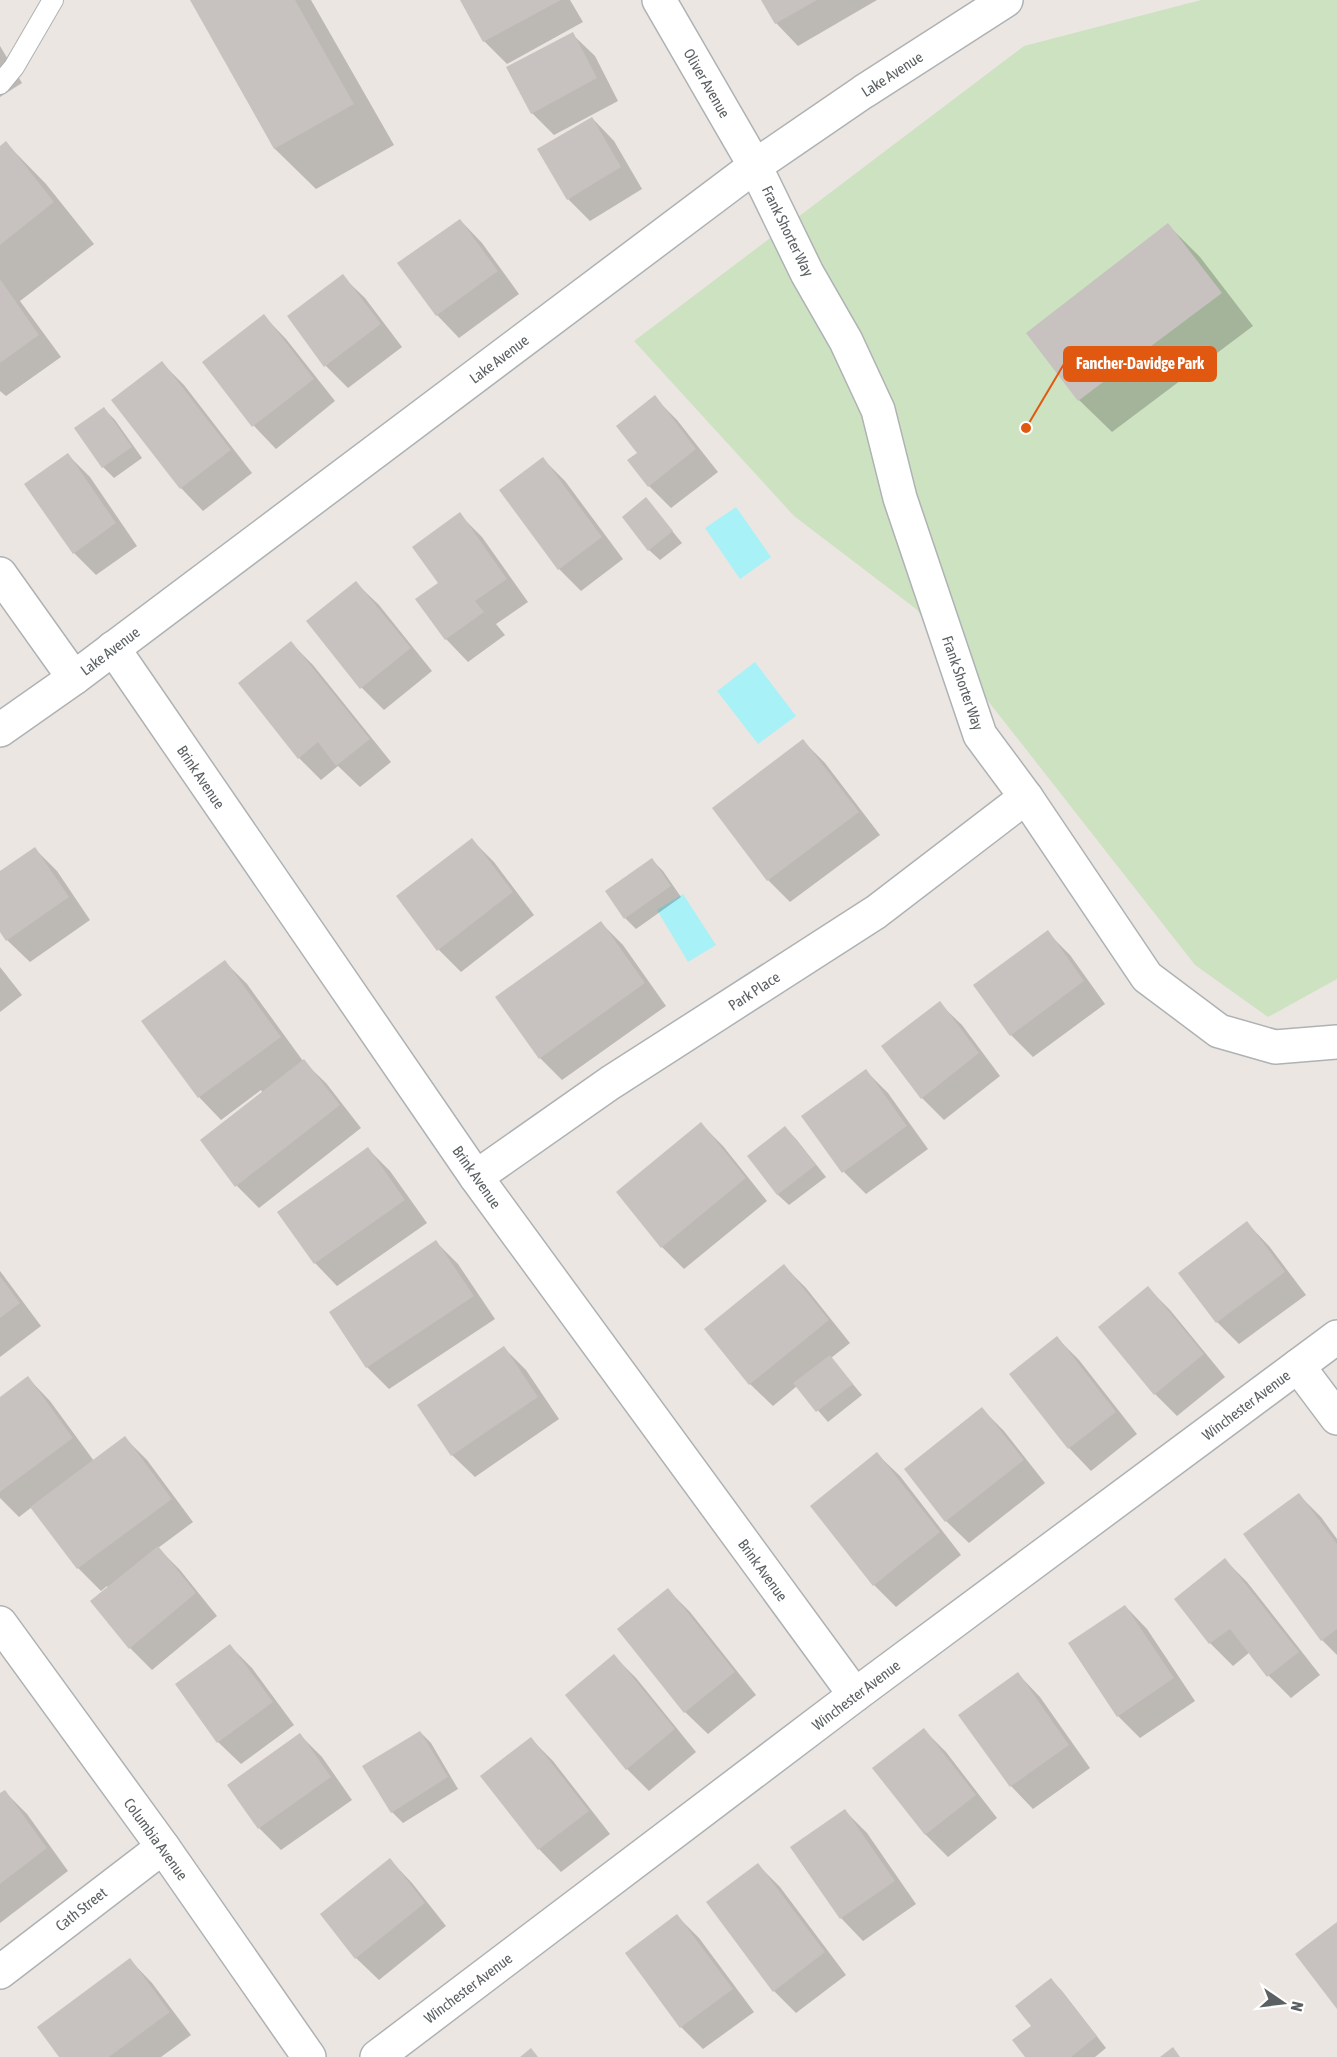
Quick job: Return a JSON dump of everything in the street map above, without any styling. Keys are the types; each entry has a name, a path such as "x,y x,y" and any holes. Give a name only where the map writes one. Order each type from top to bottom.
{"street":[{"name":"Oliver Avenue","path":"659,0 755,166"},
{"name":"Lake Avenue","path":"0,730 74,678 755,166 1006,0"},
{"name":"Frank Shorter Way","path":"755,166 807,273 846,341 878,410 900,498 980,735 1026,797 1147,976 1219,1030 1275,1047 1337,1042"},
{"path":"0,574 74,678"},
{"name":"Brink Avenue","path":"113,648 476,1177 855,1695"},
{"name":"Park Place","path":"476,1177 610,1083 876,912 1026,797"},
{"name":"Winchester Avenue","path":"377,2057 855,1695 1337,1337"},
{"path":"1298,1366 1337,1418"},
{"name":"Columbia Avenue","path":"0,1623 163,1847 309,2057"},
{"name":"Cath Street","path":"0,1972 163,1847"}],"lane":[{"path":"0,84 14,67 53,0"}],"green space":[{"path":"1201,0 1337,0 1337,979 1268,1017 1195,965 916,609 794,516 634,341 1024,46"}],"water":[{"path":"736,507 771,557 740,579 705,528"},
{"path":"755,662 796,716 758,744 717,691"},
{"path":"683,894 716,945 688,962 657,910"}],"building":[{"path":"190,0 295,0 354,104 274,149"},
{"path":"460,0 561,0 483,42"},
{"path":"761,0 817,0 775,24"},
{"path":"573,32 597,78 531,114 506,67"},
{"path":"592,117 621,167 567,200 537,149"},
{"path":"6,141 54,202 0,245 0,146"},
{"path":"460,219 498,271 436,316 397,263"},
{"path":"1168,223 1222,293 1078,401 1026,333"},
{"path":"343,274 381,324 324,367 287,316"},
{"path":"0,279 39,335 0,363"},
{"path":"264,314 314,379 252,427 202,362"},
{"path":"162,361 231,450 180,489 111,400"},
{"path":"655,395 696,449 648,487 627,460 637,453 616,426"},
{"path":"104,407 132,447 102,468 74,428"},
{"path":"68,453 116,523 73,554 24,484"},
{"path":"543,457 602,537 558,570 499,490"},
{"path":"646,497 673,531 648,551 622,517"},
{"path":"460,512 507,579 475,601 484,612 445,640 415,599 438,583 412,547"},
{"path":"356,581 411,648 360,689 306,621"},
{"path":"291,641 370,739 336,766 318,742 298,759 238,683"},
{"path":"803,739 859,812 767,881 712,808"},
{"path":"472,838 513,892 437,951 396,896"},
{"path":"35,847 69,897 6,941 0,932 0,871"},
{"path":"652,858 671,886 624,919 605,891"},
{"path":"601,921 645,983 539,1059 495,997"},
{"path":"1048,930 1084,981 1010,1036 973,985"},
{"path":"225,960 281,1037 198,1098 141,1021"},
{"path":"940,1001 979,1053 921,1099 881,1046"},
{"path":"304,1059 340,1105 235,1187 200,1140"},
{"path":"866,1069 907,1126 842,1173 801,1116"},
{"path":"701,1122 746,1178 661,1248 616,1192"},
{"path":"785,1126 816,1165 777,1195 747,1156"},
{"path":"368,1147 405,1200 314,1264 277,1212"},
{"path":"1247,1221 1285,1272 1216,1323 1178,1273"},
{"path":"436,1240 474,1296 366,1368 329,1312"},
{"path":"784,1264 829,1320 749,1385 704,1329"},
{"path":"0,1276 20,1303 0,1318"},
{"path":"1148,1286 1204,1354 1154,1395 1098,1327"},
{"path":"1057,1336 1116,1412 1068,1449 1009,1374"},
{"path":"504,1346 538,1397 451,1456 417,1405"},
{"path":"830,1355 853,1384 816,1412 793,1383"},
{"path":"28,1376 73,1438 0,1492 0,1397"},
{"path":"982,1407 1024,1460 945,1522 904,1469"},
{"path":"125,1436 172,1499 77,1569 30,1507"},
{"path":"877,1452 940,1532 873,1586 810,1506"},
{"path":"1299,1493 1337,1544 1337,1629 1321,1641 1243,1534"},
{"path":"158,1546 196,1593 129,1649 90,1601"},
{"path":"1225,1558 1299,1652 1267,1677 1230,1629 1209,1644 1174,1599"},
{"path":"668,1588 735,1672 684,1713 617,1629"},
{"path":"1125,1605 1174,1678 1117,1717 1068,1643"},
{"path":"230,1644 273,1702 217,1743 175,1684"},
{"path":"614,1654 675,1729 626,1770 565,1695"},
{"path":"1018,1672 1069,1745 1010,1787 958,1715"},
{"path":"924,1728 976,1795 925,1835 872,1768"},
{"path":"420,1731 448,1777 391,1813 362,1766"},
{"path":"300,1733 331,1777 258,1829 227,1785"},
{"path":"531,1737 589,1811 538,1850 480,1776"},
{"path":"5,1790 47,1848 0,1884 0,1793"},
{"path":"845,1809 895,1881 840,1919 790,1847"},
{"path":"390,1858 425,1903 355,1959 320,1914"},
{"path":"758,1863 825,1952 773,1992 706,1902"},
{"path":"677,1914 733,1989 680,2028 625,1953"},
{"path":"1337,1922 1337,2009 1295,1954"},
{"path":"130,1958 170,2012 109,2057 59,2057 37,2027"},
{"path":"1051,1978 1097,2036 1071,2057 1025,2057 1012,2040 1031,2026 1015,2006"},
{"path":"1173,2047 1180,2057 1160,2057"},
{"path":"531,2048 538,2057 520,2057"}],"place":[{"name":"Fancher-Davidge Park","path":"1026,428"}]}
